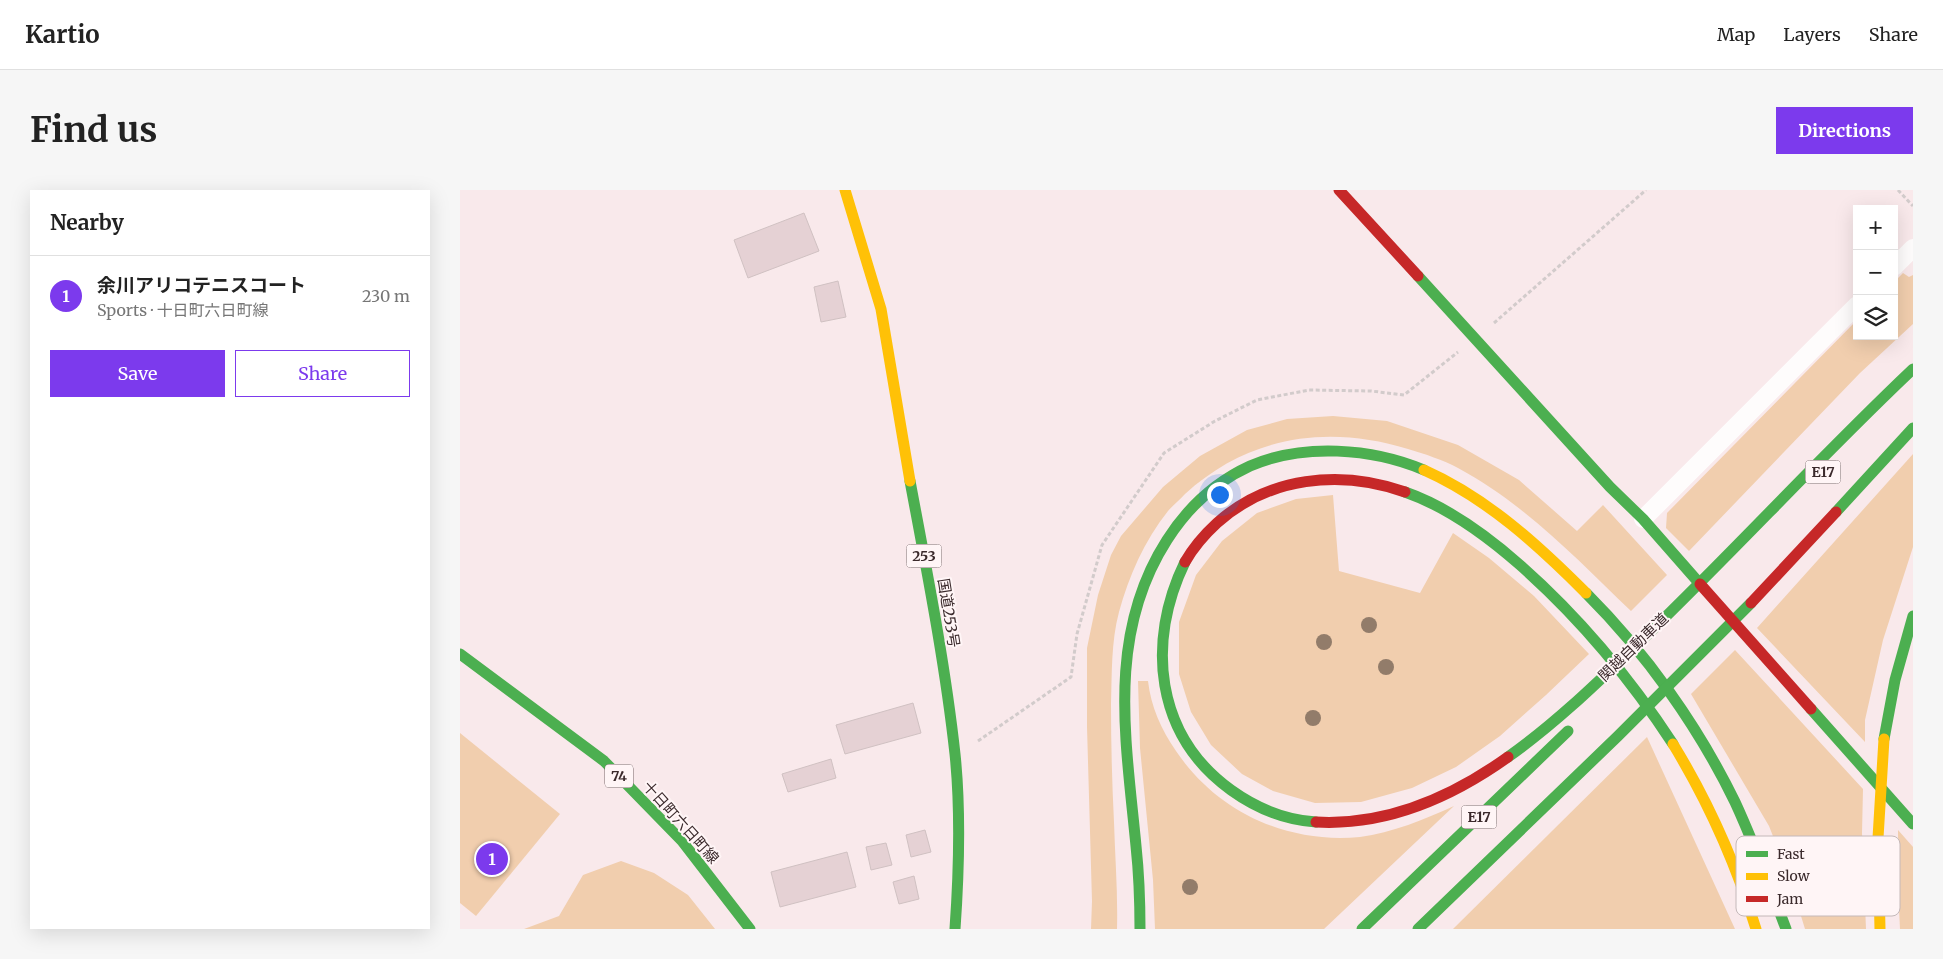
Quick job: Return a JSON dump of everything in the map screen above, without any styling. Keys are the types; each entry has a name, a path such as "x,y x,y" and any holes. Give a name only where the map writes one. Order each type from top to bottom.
{"main road":[{"name":"国道253号","path":"845,190 881,309 897,409 936,618 955,756 958,815 958,888 955,929"},
{"path":"1340,190 1610,487 1643,520 1913,824"},
{"path":"1736,870 1719,828 1694,778 1637,689 1617,664 1597,639 1566,605 1492,541 1453,514 1424,499 1402,491 1360,481 1327,479 1295,483 1266,490 1238,506 1213,524 1191,551 1174,582 1161,642 1163,674 1170,706 1182,735 1200,761 1223,784 1253,804 1288,818 1322,823 1357,822 1392,814 1435,799 1474,780 1510,757 1548,727 1588,692 1617,664 1723,561 1873,406 1913,369"},
{"name":"E17","path":"1793,505 1913,374"},
{"name":"E17","path":"1418,929 1618,736 1757,597 1913,428"},
{"path":"1140,929 1139,876 1129,774 1124,691 1126,654 1138,602 1150,571 1170,532 1186,511 1210,489 1242,471 1276,458 1309,452 1343,451 1380,457 1419,468 1451,483 1486,504 1550,558 1607,615 1650,666 1686,717 1715,765 1750,836"},
{"path":"1698,604 1719,584"},
{"path":"1879,836 1883,746 1898,667 1913,616"},
{"name":"関越自動車道","path":"1616,684 1650,651"},
{"name":"十日町六日町線","path":"460,654 604,761 682,841 750,929"},
{"name":"E17","path":"1362,929 1575,725"},
{"path":"1752,916 1756,929"},
{"path":"1781,916 1786,929"},
{"path":"1880,916 1880,929"}],"street":[{"path":"1898,263 1913,248"},
{"path":"1643,520 1853,309"}],"path":[{"path":"1476,338 1646,190"},
{"path":"1898,190 1913,206"}],"shaded area":[{"path":"1903,273 1909,277 1913,275 1913,324 1898,338 1898,295 1898,278"},
{"path":"1853,324 1853,340 1896,340 1860,373 1689,551 1666,528 1667,513"},
{"path":"1333,416 1387,421 1458,445 1519,480 1577,531 1603,505 1667,575 1631,611 1549,533 1506,498 1458,468 1427,455 1378,441 1348,437 1290,440 1262,448 1235,459 1209,474 1185,494 1159,522 1138,559 1116,623 1113,646 1111,704 1117,929 1091,929 1087,648 1098,595 1111,555 1121,536 1163,487 1200,456 1247,430 1287,419"},
{"path":"1913,454 1913,547 1883,640 1865,720 1865,742 1757,628"},
{"path":"1333,495 1339,571 1420,593 1453,533 1489,558 1534,596 1589,654 1500,736 1456,767 1412,788 1361,802 1315,803 1273,791 1242,774 1211,745 1191,712 1179,674 1179,622 1196,575 1222,541 1257,513 1296,499"},
{"path":"1735,650 1863,789 1862,836 1773,836 1769,826 1691,694"},
{"path":"1138,681 1148,681 1154,709 1161,726 1176,751 1193,772 1212,791 1233,807 1256,820 1306,835 1333,838 1360,837 1396,829 1454,806 1324,929 1155,929 1153,880 1140,748"},
{"path":"460,733 560,814 476,916 460,903"},
{"path":"1647,737 1735,929 1453,929"},
{"path":"1898,830 1913,847 1913,929 1900,929 1900,836 1898,836"},
{"path":"621,861 654,873 688,895 715,929 524,929 559,916 583,875"},
{"path":"1801,916 1865,916 1866,929 1805,929"}],"building":[{"path":"804,213 819,251 748,278 734,240"},
{"path":"838,281 846,317 821,322 814,287"},
{"path":"913,703 921,733 845,754 836,725"},
{"path":"831,759 836,778 788,792 782,774"},
{"path":"925,830 931,852 911,857 906,835"},
{"path":"886,843 892,865 871,870 866,847"},
{"path":"847,852 856,887 780,907 771,872"},
{"path":"914,876 919,899 899,904 893,882"}],"traffic: fast":[{"path":"1418,276 1610,487 1643,519 1700,584"},
{"path":"1508,757 1563,714 1614,666 1913,369"},
{"path":"1836,512 1913,428"},
{"path":"1140,929 1138,867 1125,728 1125,689 1128,651 1135,613 1148,576 1167,540 1193,506 1214,488 1237,472 1271,459 1315,451 1337,451 1382,457 1424,470"},
{"path":"910,481 941,652 955,754 959,842 955,929"},
{"path":"1405,492 1421,498 1466,523 1507,554 1542,585 1622,672 1673,744"},
{"path":"1185,562 1173,593 1165,624 1162,655 1165,685 1173,715 1186,742 1206,768 1231,790 1271,812 1293,819 1316,822"},
{"path":"1586,593 1650,665 1687,718 1705,746 1735,802 1750,836"},
{"path":"1418,929 1618,736 1751,603"},
{"path":"1884,739 1895,680 1913,616"},
{"path":"460,654 604,761 682,841 750,929"},
{"path":"1811,709 1913,824"},
{"path":"1362,929 1568,731"},
{"path":"1781,916 1786,929"}],"traffic: slow":[{"path":"845,190 881,309 910,481"},
{"path":"1424,470 1469,494 1511,524 1586,593"},
{"path":"1878,836 1884,739"},
{"path":"1673,744 1710,811 1736,871"},
{"path":"1752,916 1756,929"},
{"path":"1880,916 1880,929"}],"traffic: jam":[{"path":"1339,190 1418,276"},
{"path":"1185,562 1200,541 1217,523 1237,508 1259,496 1282,487 1330,480 1355,481 1405,492"},
{"path":"1751,603 1836,512"},
{"path":"1700,584 1811,709"},
{"path":"1316,822 1368,819 1393,814 1417,806 1464,785 1508,757"}],"place":[{"name":"余川アリコテニスコート","path":"492,859"}]}
